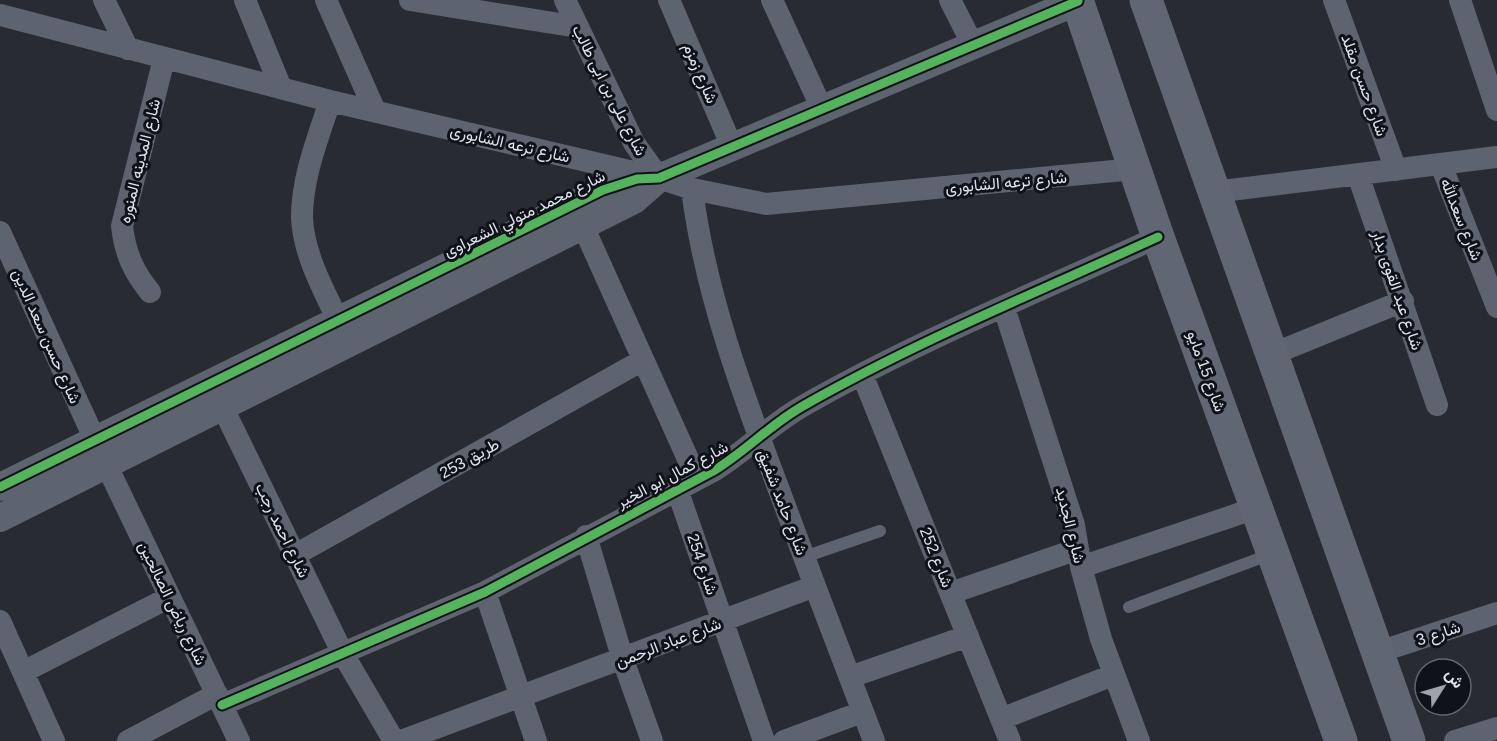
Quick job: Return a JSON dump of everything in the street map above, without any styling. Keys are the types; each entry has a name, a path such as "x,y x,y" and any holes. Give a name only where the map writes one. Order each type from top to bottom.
{"main road":[{"path":"1146,0 1409,741"},
{"name":"شارع 15 مايو","path":"1078,1 1158,237 1341,741"}],"street":[{"path":"104,0 128,49"},
{"path":"245,0 281,88"},
{"path":"326,0 375,111"},
{"path":"410,0 463,5 578,27"},
{"name":"شارع على بن ابى طالب","path":"565,0 634,142 659,178"},
{"name":"شارع زمزم","path":"669,0 732,147"},
{"path":"772,0 822,109"},
{"path":"950,0 973,45"},
{"name":"شارع حسن مقلد","path":"1334,0 1396,171"},
{"path":"1460,0 1497,110"},
{"name":"شارع محمد متولي الشعراوى","path":"101,452 222,406 634,200 659,178 1078,1"},
{"name":"شارع ترعه الشابورى","path":"0,15 330,101 659,178 692,189 766,204 1135,169"},
{"name":"شارع المدينه المنوره","path":"150,292 134,273 125,250 122,226 165,59"},
{"path":"330,101 306,178 302,219 312,258 339,321"},
{"path":"1214,192 1497,157"},
{"name":"شارع سعدالله","path":"1441,165 1497,307"},
{"name":"شارع عبد القوى بدار","path":"1358,175 1437,405"},
{"name":"شارع محمد متولي الشعراوى","path":"101,452 339,321 603,190 637,179 659,178"},
{"name":"شارع حامد شفيق","path":"692,189 699,243 716,306 759,437 873,741"},
{"path":"583,226 697,479"},
{"name":"شارع حسن سعد الدين","path":"0,232 101,452"},
{"name":"شارع كمال ابو الخير","path":"128,741 219,700 343,654 484,592 743,453 777,421 862,374 1158,237"},
{"path":"1273,354 1402,301"},
{"name":"شارع الجديد","path":"1004,308 1074,525 1080,558 1113,675 1139,741"},
{"name":"طريق 253","path":"295,555 644,360"},
{"name":"شارع 252","path":"862,374 1010,741"},
{"name":"شارع احمد رجب","path":"222,406 343,654 394,741"},
{"path":"0,518 48,479 101,452"},
{"name":"شارع رياض الصالحين","path":"101,452 239,741"},
{"path":"0,487 48,479"},
{"name":"شارع 254","path":"677,489 764,741"},
{"path":"951,593 1256,508"},
{"path":"586,536 623,660 652,741"},
{"name":"شارع عباد الرحمن","path":"401,741 623,660 815,586"},
{"path":"484,592 536,741"},
{"path":"23,672 170,597"},
{"name":"شارع 3","path":"1378,652 1497,613"},
{"path":"0,621 54,741"},
{"path":"850,677 968,636"},
{"path":"1001,719 1113,675"},
{"path":"784,741 862,712"},
{"path":"1455,741 1497,728"}],"lane":[{"path":"804,557 880,531"},
{"path":"1129,607 1272,554"}],"cycle path":[{"path":"0,487 603,190 637,179 659,178 1078,1"},
{"path":"222,705 485,592 715,470 791,413 846,382 979,317 1158,237"}]}
